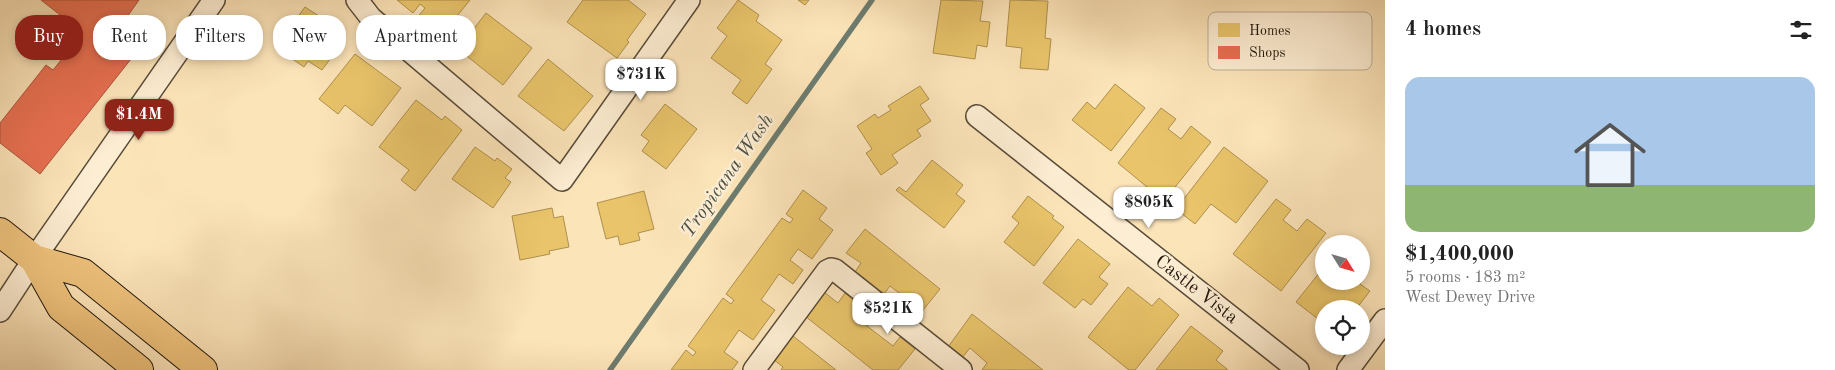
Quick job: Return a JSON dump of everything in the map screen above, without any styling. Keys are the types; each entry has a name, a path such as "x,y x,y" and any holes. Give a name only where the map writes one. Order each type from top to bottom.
{"main road":[{"path":"0,232 34,259 61,307 139,370"},
{"path":"34,259 82,273 203,370"}],"street":[{"path":"356,0 371,18 562,180 690,0"},
{"path":"0,311 34,259 214,1"},
{"name":"Castle Vista","path":"977,116 1298,370"},
{"path":"754,370 827,271 831,269 835,270 961,370"},
{"path":"1348,370 1385,320"}],"building: Homes":[{"path":"397,0 470,0 458,15 419,15 425,8 420,4 413,13"},
{"path":"583,0 628,0 646,14 627,40 629,42 617,58 567,22"},
{"path":"738,0 759,15 756,21 782,40 765,64 772,69 747,104 732,93 741,80 711,58 727,36 717,28"},
{"path":"798,0 809,0 805,5"},
{"path":"941,0 983,1 980,21 990,22 987,47 977,45 975,59 933,53"},
{"path":"1010,0 1048,1 1045,38 1051,39 1048,70 1020,68 1022,48 1006,46"},
{"path":"305,7 317,15 299,15"},
{"path":"486,13 532,48 503,85 472,60 476,60 476,26"},
{"path":"355,54 356,60 363,60 401,88 372,126 345,105 338,114 319,99"},
{"path":"548,59 593,96 564,131 518,96"},
{"path":"294,60 329,60 322,70 308,61 304,67"},
{"path":"1115,84 1145,108 1111,151 1072,120 1087,102 1095,109"},
{"path":"920,86 929,99 920,105 931,121 917,130 921,136 892,155 898,163 881,175 866,153 872,149 857,126 875,114 878,118 891,110 888,106"},
{"path":"416,100 442,120 445,116 462,130 415,191 401,180 409,170 379,147"},
{"path":"665,104 697,129 666,169 642,151 649,141 641,135"},
{"path":"1161,108 1176,119 1168,129 1181,139 1191,126 1211,142 1164,201 1118,163"},
{"path":"475,147 495,161 497,158 512,169 505,178 511,182 493,208 452,179"},
{"path":"1224,147 1268,181 1236,223 1211,204 1195,224 1176,209"},
{"path":"932,160 963,185 956,194 965,201 944,228 896,190 899,187 906,192"},
{"path":"803,190 827,208 819,219 833,230 812,259 798,249 790,260 803,270 793,284 779,274 761,300 775,310 753,340 739,330 724,352 738,362 732,370 671,370 686,350 693,356 696,352 688,346 723,298 731,304 734,300 726,294 782,218 790,223 793,219 786,214"},
{"path":"644,191 654,229 638,233 640,240 620,245 618,236 606,239 597,203"},
{"path":"1028,196 1054,216 1052,218 1064,227 1034,266 1004,242 1019,223 1012,217"},
{"path":"1276,199 1291,210 1283,220 1297,231 1307,219 1326,233 1324,235 1315,235 1315,247 1281,291 1233,254"},
{"path":"552,208 554,218 563,216 569,247 549,251 550,254 520,260 512,216"},
{"path":"865,229 940,289 915,320 900,308 907,299 890,286 884,294 855,272 861,263 846,253"},
{"path":"1078,239 1110,264 1099,277 1108,284 1091,305 1083,299 1075,308 1043,283"},
{"path":"1315,278 1315,290 1370,291 1363,300 1315,300 1315,317 1296,302"},
{"path":"1128,287 1152,306 1159,298 1179,315 1135,370 1129,370 1088,337"},
{"path":"824,292 838,303 845,293 874,316 867,326 893,346 900,337 915,349 898,370 873,370 805,316"},
{"path":"972,314 1043,370 982,370 987,363 970,348 962,358 948,347"},
{"path":"1191,326 1223,351 1216,360 1228,370 1156,370"},
{"path":"788,332 836,370 781,370 783,367 769,356"}],"building: Shops":[{"path":"41,0 139,0 128,15 93,15 93,60 130,60 40,174 0,143 0,123 46,65 53,70 61,60 83,60 83,15 60,15"}],"waterway":[{"name":"Tropicana Wash","path":"610,370 872,0"}]}
